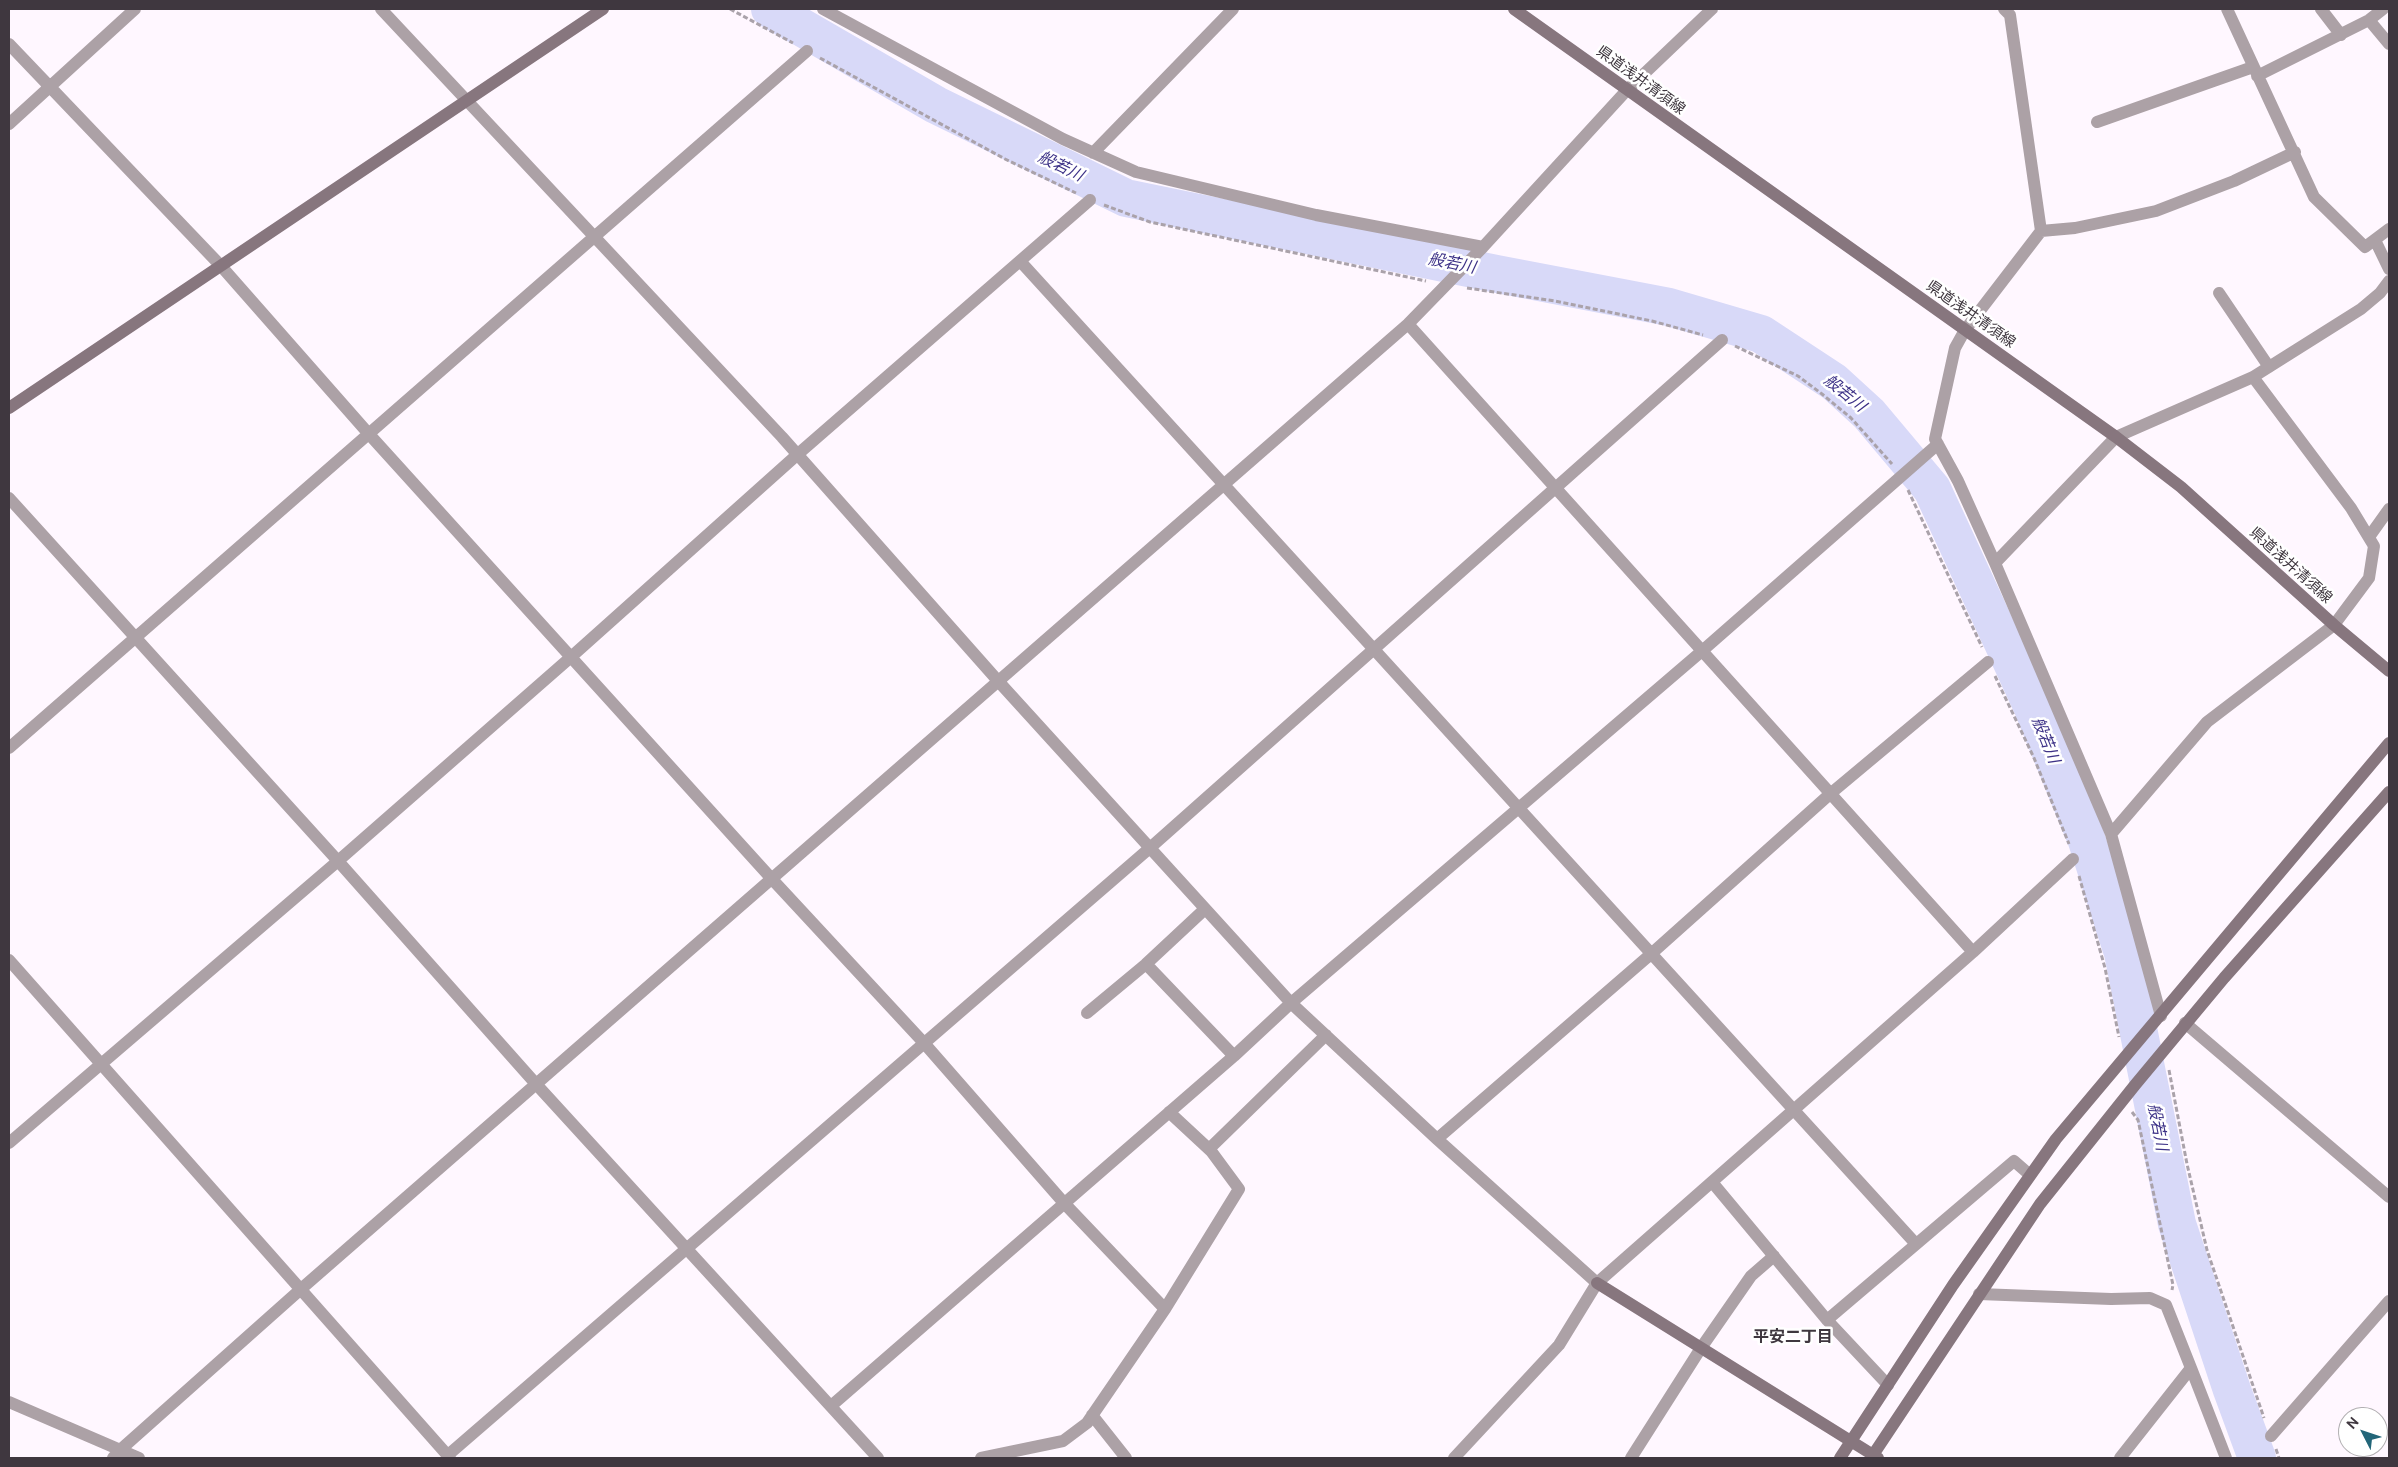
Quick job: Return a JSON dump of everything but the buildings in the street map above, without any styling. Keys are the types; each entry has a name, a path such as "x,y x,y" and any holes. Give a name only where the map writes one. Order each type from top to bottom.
{"street":[{"path":"9,124 135,9"},
{"path":"381,9 798,454 999,682 1291,1003 1597,1283 1852,1441 1874,1457 1979,1294 2040,1204 2185,1023 2389,792"},
{"path":"9,408 604,9"},
{"path":"823,9 1063,139 1115,164 1152,177 1316,216 1483,247"},
{"path":"1093,153 1233,9"},
{"name":"県道浅井清須線","path":"1514,9 2116,437 2181,487 2334,625 2389,671"},
{"path":"116,1455 301,1289 1408,324 1483,247 1627,90 1712,9"},
{"path":"2004,9 2010,15 2041,232"},
{"path":"2227,9 2314,197 2365,247 2389,229"},
{"path":"2321,9 2341,34"},
{"path":"2097,122 2255,72 2341,34 2369,20 2383,9"},
{"path":"2369,20 2389,44"},
{"path":"9,44 221,266 368,433 771,878 924,1043 1064,1203 1165,1309"},
{"path":"9,748 807,51"},
{"path":"2157,1020 2111,834 1995,563 1958,481 1935,439 1955,348 1965,330 2041,232 2076,228 2156,211 2234,181 2294,152"},
{"path":"9,1143 338,861 571,657 798,454 1090,200"},
{"path":"2375,240 2389,269"},
{"path":"1020,261 1916,1244"},
{"path":"1995,563 2116,437 2253,378 2361,309 2380,293 2389,281"},
{"path":"2219,294 2269,368"},
{"path":"1408,324 1972,952"},
{"path":"9,960 449,1457 686,1249 1151,847 1557,489 1722,340"},
{"path":"2111,834 2207,722 2334,625 2369,578 2374,546 2369,537 2350,508 2253,378"},
{"path":"830,1406 1234,1056 1291,1003 1702,651 1938,444"},
{"path":"9,498 338,861 536,1084 878,1458"},
{"path":"2369,537 2389,509"},
{"path":"1438,1139 1651,954 1830,794 1988,662"},
{"path":"1840,1458 1952,1285 2056,1139 2389,743"},
{"path":"1454,1458 1560,1346 1597,1283 1972,952 2073,859"},
{"path":"1087,1013 1146,964 1205,909"},
{"path":"1146,964 1234,1056"},
{"path":"2185,1023 2389,1197"},
{"path":"1209,1149 1326,1035"},
{"path":"981,1458 1063,1441 1087,1423 1165,1309 1239,1189 1209,1149 1169,1112"},
{"path":"1827,1320 2014,1161 2030,1175"},
{"path":"1712,1182 1827,1320 1888,1385"},
{"path":"1631,1458 1751,1276 1774,1256"},
{"path":"1979,1294 2111,1299 2150,1298 2166,1305 2226,1458"},
{"path":"2271,1436 2389,1301"},
{"path":"2120,1458 2191,1368"},
{"path":"9,1402 116,1455 139,1458"},
{"path":"1092,1415 1126,1458"}],"path":[{"path":"730,9 1005,160 1090,200 1150,222 1446,284 1555,301 1642,319 1722,340 1791,373 1822,394 1851,418 1901,476 2034,758 2065,832 2105,968 2126,1056"},
{"path":"2162,1052 2207,1250 2279,1458"},
{"path":"2123,1100 2138,1120 2173,1285 2166,1305"}],"waterway":[{"name":"般若川","path":"770,9 936,105 1126,198 1669,307 1761,334 1834,382 1869,414 1932,489 2033,708 2086,838 2123,953 2177,1224 2232,1390 2257,1458"},
{"path":"790,9 801,26"}],"district":[{"name":"平安二丁目","path":"1793,1337"}]}
